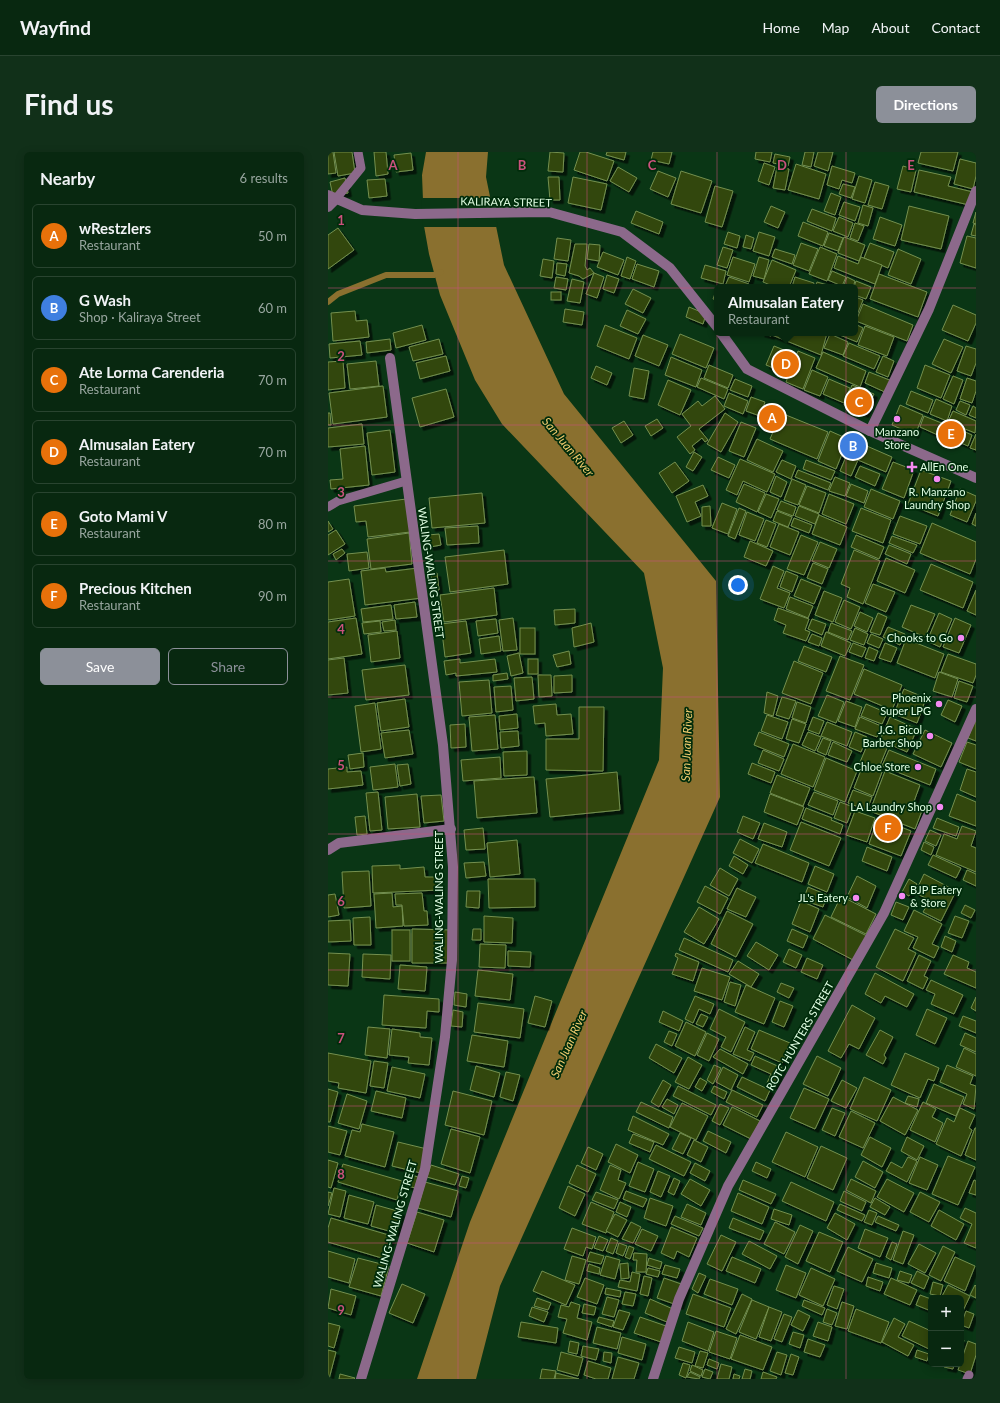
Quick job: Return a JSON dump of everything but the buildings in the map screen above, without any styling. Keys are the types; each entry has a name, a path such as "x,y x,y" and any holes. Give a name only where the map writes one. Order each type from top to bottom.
{"street":[{"path":"870,431 929,309 976,191"},
{"name":"KALIRAYA STREET","path":"330,201 362,210 415,214 549,212 622,232 670,268 714,323"},
{"path":"723,336 747,369 870,431 976,478"},
{"name":"WALING-WALING STREET","path":"361,1379 426,1162 445,1037 452,960 453,867 443,745 390,358"},
{"name":"ROTC HUNTERS STREET","path":"653,1379 679,1299 728,1186 884,913 976,708"},
{"path":"328,850 339,843 451,829"}],"lane":[{"path":"330,201 361,168 358,152"},
{"path":"328,507 338,501 406,481"}],"water":[{"name":"San Juan River","path":"426,152 488,152 486,177 504,265 564,394 716,581 720,797 500,1286 476,1379 417,1379 470,1222 659,760 663,668 644,573 502,424 475,380 440,295 429,254 424,226 422,175"}],"pier":[{"path":"421,198 492,198 498,227 423,227"}],"waterway":[{"path":"328,302 338,294 386,275 434,275 441,272"}],"place":[{"name":"Almusalan Eatery","path":"786,364"},
{"name":"Ate Lorma Carenderia","path":"859,402"},
{"name":"wRestzlers","path":"772,418"},
{"name":"Manzano Store","path":"897,419"},
{"name":"Goto Mami V","path":"951,434"},
{"name":"G Wash","path":"853,446"},
{"name":"AllEn One","path":"912,467"},
{"name":"R. Manzano Laundry Shop","path":"937,479"},
{"name":"Chooks to Go","path":"961,638"},
{"name":"Phoenix Super LPG","path":"939,704"},
{"name":"J.G. Bicol Barber Shop","path":"930,736"},
{"name":"Chloe Store","path":"918,767"},
{"name":"LA Laundry Shop","path":"940,807"},
{"name":"Precious Kitchen","path":"888,828"},
{"name":"BJP Eatery & Store","path":"902,896"},
{"name":"JL's Eatery","path":"856,898"}]}
